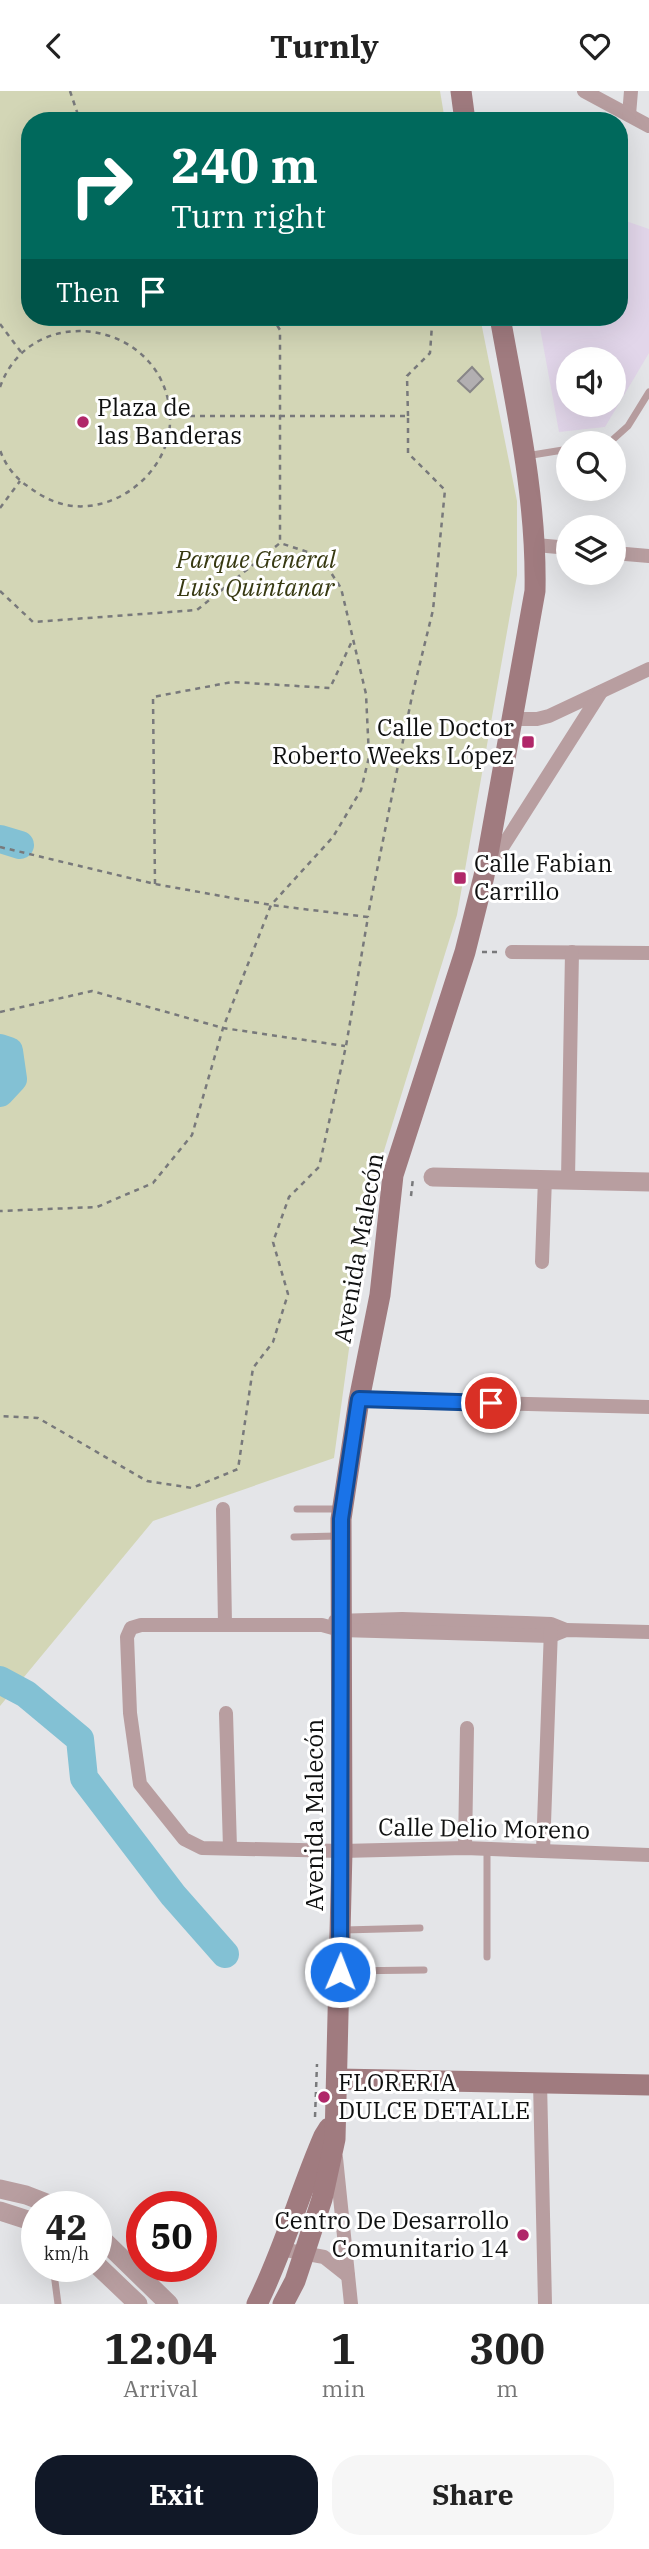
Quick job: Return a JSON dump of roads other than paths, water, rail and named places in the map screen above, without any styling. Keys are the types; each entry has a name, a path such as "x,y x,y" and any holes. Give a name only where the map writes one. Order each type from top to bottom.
{"main road":[{"path":"461,91 464,112"},
{"name":"Avenida Malecón","path":"283,2304 305,2252 322,2199 335,2130 342,1851 334,1624 343,1509 359,1399 380,1294 393,1175 465,952 484,876 535,591 536,545 525,456 502,326"},
{"path":"338,2080 649,2085"},
{"name":"Avenida Malecón","path":"257,2304 324,2136 335,2130"}],"street":[{"path":"584,91 623,112"},
{"path":"631,91 629,115 649,126"},
{"path":"536,545 556,547"},
{"path":"626,553 649,556"},
{"path":"512,719 537,719 649,669"},
{"path":"484,876 601,692"},
{"path":"512,952 649,953"},
{"path":"568,1179 572,952"},
{"path":"433,1177 649,1182"},
{"path":"542,1262 545,1178"},
{"path":"359,1399 649,1407"},
{"path":"223,1509 225,1624 649,1632"},
{"name":"Calle Delio Moreno","path":"225,1624 141,1625 131,1628 127,1637 130,1713 141,1784 184,1839 193,1845 202,1848 342,1851 465,1848 649,1855"},
{"path":"543,1851 551,1630"},
{"path":"226,1713 230,1847"},
{"path":"465,1848 467,1728"},
{"path":"540,2082 545,2304"},
{"path":"335,2130 351,2304"},
{"path":"0,2189 21,2194"},
{"path":"0,2211 21,2218"},
{"path":"112,2249 169,2304"},
{"path":"281,2249 324,2257 348,2276"},
{"path":"112,2281 132,2303"}],"lane":[{"path":"622,431 649,392"},
{"path":"525,456 556,451"},
{"path":"297,1509 343,1509"},
{"path":"294,1537 341,1536"},
{"path":"487,1849 487,1957"},
{"path":"341,1930 420,1928"},
{"path":"340,1972 425,1971"},
{"path":"55,2282 58,2304"}],"waterway":[{"path":"0,839 20,845"},
{"path":"0,1048 9,1051 13,1079 0,1093"},
{"path":"0,1680 26,1694 80,1739 84,1778 173,1895 225,1954"}],"place":[{"name":"Plaza de las Banderas","path":"83,422"},
{"name":"Calle Doctor Roberto Weeks López","path":"528,742"},
{"name":"Calle Fabian Carrillo","path":"460,878"},
{"name":"FLORERIA DULCE DETALLE","path":"324,2097"},
{"name":"Centro De Desarrollo Comunitario 14","path":"523,2235"}],"park label":[{"name":"Parque General Luis Quintanar","path":"256,574"}]}
